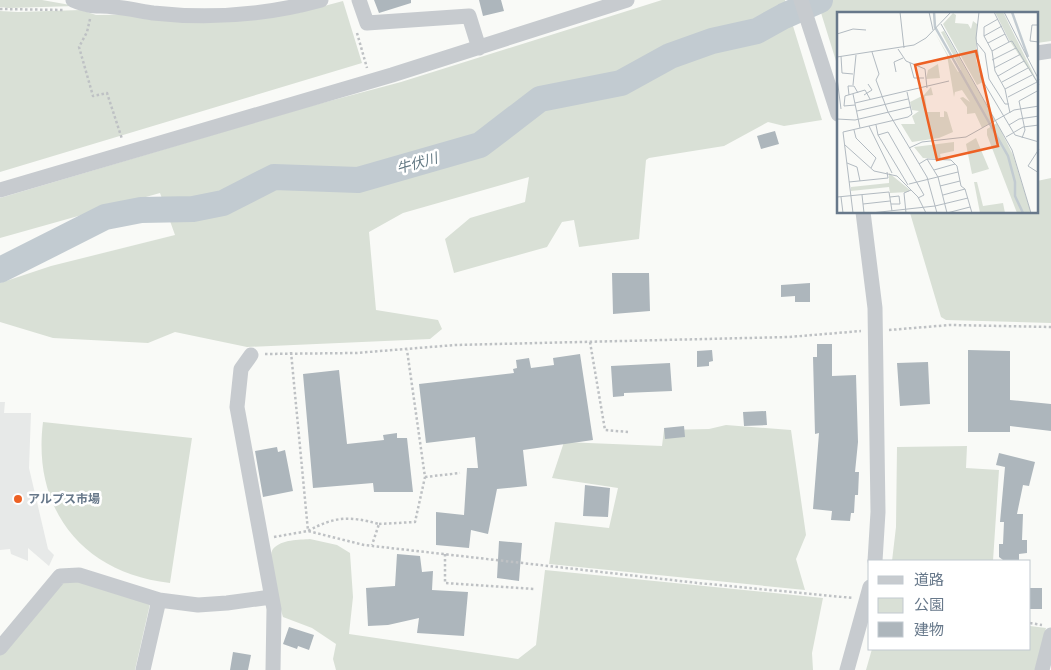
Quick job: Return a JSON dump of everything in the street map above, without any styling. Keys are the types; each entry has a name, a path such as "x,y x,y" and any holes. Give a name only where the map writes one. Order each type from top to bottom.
{"street":[{"path":"83,4 152,13 207,16 290,8 321,0"},
{"path":"359,0 367,23 469,16 479,48"},
{"path":"0,190 479,48 627,0"},
{"path":"801,0 831,81 837,109"},
{"path":"1038,53 1051,51"},
{"path":"863,214 876,331 878,512 875,560"},
{"path":"251,355 241,368 237,407 274,609 273,670"},
{"path":"0,648 60,576 78,575 159,600 198,604 227,603 271,597"},
{"path":"847,670 868,597"},
{"path":"143,670 159,600"},
{"path":"1042,670 1051,635"}],"path":[{"path":"0,9 77,9 83,4"},
{"path":"83,4 87,32 78,47 93,96 107,94 122,139"},
{"path":"251,355 290,352 356,353 455,345 789,337 950,325 1051,327"},
{"path":"590,342 605,430 628,432"},
{"path":"262,539 308,531 328,520 356,518 378,524 415,522 426,477 407,349"},
{"path":"290,352 308,531"},
{"path":"426,477 460,473"},
{"path":"372,546 378,524"},
{"path":"308,531 372,546 868,594"},
{"path":"445,554 445,583 535,589"}],"shaded area":[{"name":"アルプス市場","path":"0,402 5,402 4,413 31,413 29,468 48,549 54,555 49,566 28,548 28,561 11,554 10,549 0,550"}],"green space":[{"path":"0,0 42,0 76,6 9,8 0,7"},
{"path":"662,0 785,0 822,120 784,126 768,122 724,146 649,158 646,160 639,239 579,247 574,220 562,222 547,247 454,273 445,239 470,218 525,202 529,177 403,213 369,232 376,310 438,320 442,329 430,339 247,347 175,332 148,343 53,338 0,322 0,283 51,266 175,235 160,193 0,238 0,198 307,107 401,82"},
{"path":"817,0 1051,0 1051,41 1038,43 1038,12 837,12 836,61"},
{"path":"343,1 362,63 0,172 0,11 81,10 96,15 298,13"},
{"path":"1051,178 1051,323 946,320 941,317 910,214 1038,214 1038,181"},
{"path":"43,422 192,438 170,583 139,577 112,566 89,551 70,532 55,509 46,483 42,454"},
{"path":"726,425 791,430 806,535 796,559 805,590 549,564 555,522 609,528 618,488 552,478 564,442 662,446 664,430 709,429"},
{"path":"967,446 966,468 999,470 993,560 892,560 896,527 897,447"},
{"path":"310,539 337,545 350,553 353,597 349,634 518,659 536,645 545,570 823,598 812,653 813,670 336,670 333,659 336,644 312,628 283,617 274,582 271,561 273,549 281,543"},
{"path":"76,581 150,604 135,670 0,670 0,655 63,583"},
{"path":"1031,626 1046,628 1035,670 866,670 872,650 1031,650"}],"building":[{"path":"374,0 411,0 411,3 379,13"},
{"path":"479,0 501,0 504,11 483,16"},
{"path":"775,131 779,144 761,149 757,136"},
{"path":"612,273 649,273 650,311 613,314"},
{"path":"810,283 810,302 795,302 795,296 781,297 781,285"},
{"path":"817,344 832,344 832,376 856,375 858,442 855,472 859,472 858,495 855,495 854,513 851,513 850,521 831,520 832,511 813,509 819,433 815,434 813,357 817,357"},
{"path":"712,350 713,361 709,362 709,366 697,367 697,351"},
{"path":"968,350 1010,351 1010,400 1051,404 1051,431 1010,426 1010,432 968,432"},
{"path":"580,354 593,440 523,450 527,486 497,489 488,534 471,530 469,548 436,545 436,512 464,515 467,468 478,468 475,437 426,443 419,384 514,373 513,369 517,368 516,360 529,358 531,368 554,365 553,358"},
{"path":"928,362 930,404 900,406 897,363"},
{"path":"670,363 672,391 624,393 624,396 613,397 611,366"},
{"path":"339,370 347,444 384,440 383,435 397,433 397,438 407,438 413,492 374,492 373,483 313,488 303,374"},
{"path":"766,411 767,425 744,426 743,412"},
{"path":"684,426 685,437 665,439 664,428"},
{"path":"277,447 278,452 285,450 293,491 263,497 255,451"},
{"path":"999,453 1035,462 1029,486 1023,485 1017,514 1023,514 1022,540 1027,540 1027,553 1019,554 1019,560 1003,560 999,557 999,544 1003,544 1004,522 1000,522 1005,467 996,465"},
{"path":"585,485 610,488 608,517 583,516"},
{"path":"499,541 522,543 519,581 497,578"},
{"path":"397,554 420,556 422,572 433,571 432,590 468,592 464,636 417,633 419,618 388,625 368,626 366,588 395,586"},
{"path":"1031,588 1042,588 1042,609 1031,609"},
{"path":"289,627 314,635 309,650 298,646 297,649 283,644"},
{"path":"233,652 251,655 248,670 230,670"}],"waterway":[{"name":"牛伏川","path":"0,270 105,217 141,210 193,209 223,203 274,177 358,180 480,145 540,99 621,83 670,56 712,41 757,31 784,16 820,0"}],"place":[{"name":"アルプス市場","path":"18,499"}]}
